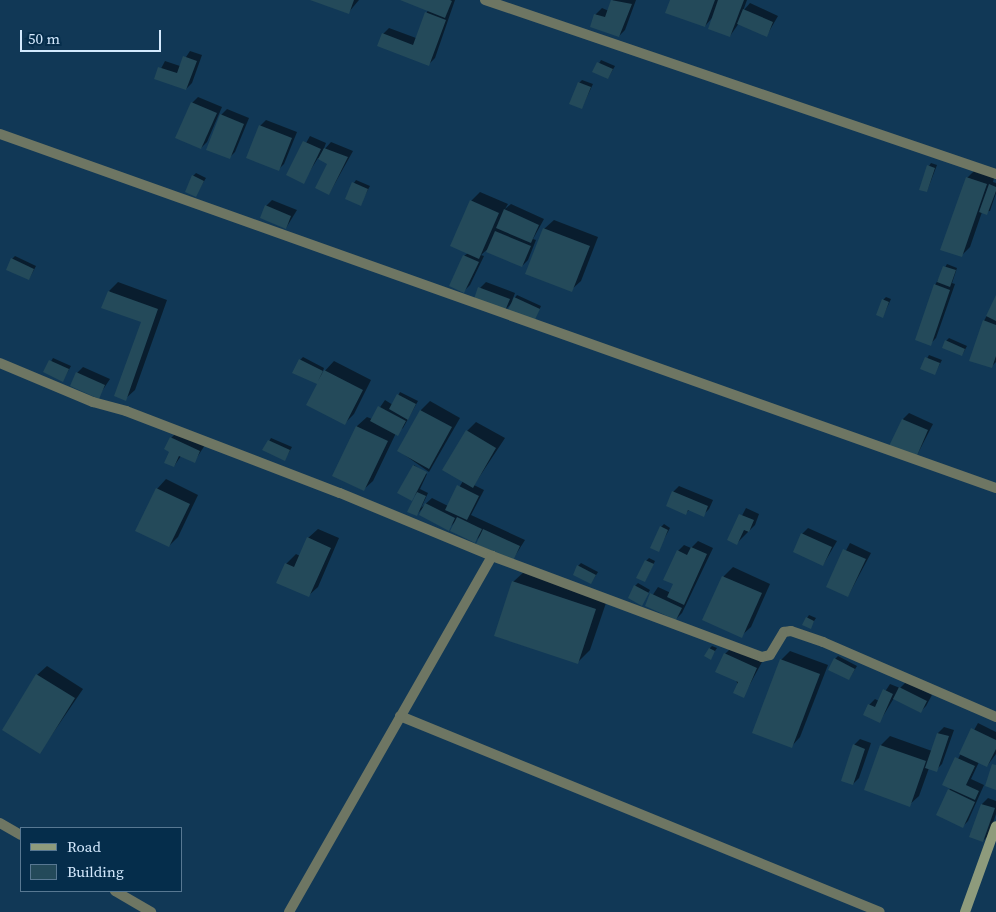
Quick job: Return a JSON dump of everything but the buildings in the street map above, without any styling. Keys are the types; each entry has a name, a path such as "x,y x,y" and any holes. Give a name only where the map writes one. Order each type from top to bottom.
{"street":[{"path":"485,0 996,174"},
{"path":"0,134 996,488"},
{"path":"0,363 92,402 126,411 340,493 492,556 762,657 770,654 784,632 791,631 823,642 996,717"},
{"path":"289,912 492,556"},
{"path":"400,716 880,912"},
{"path":"0,823 20,834"},
{"path":"965,912 996,826"},
{"path":"117,892 151,912"}]}
